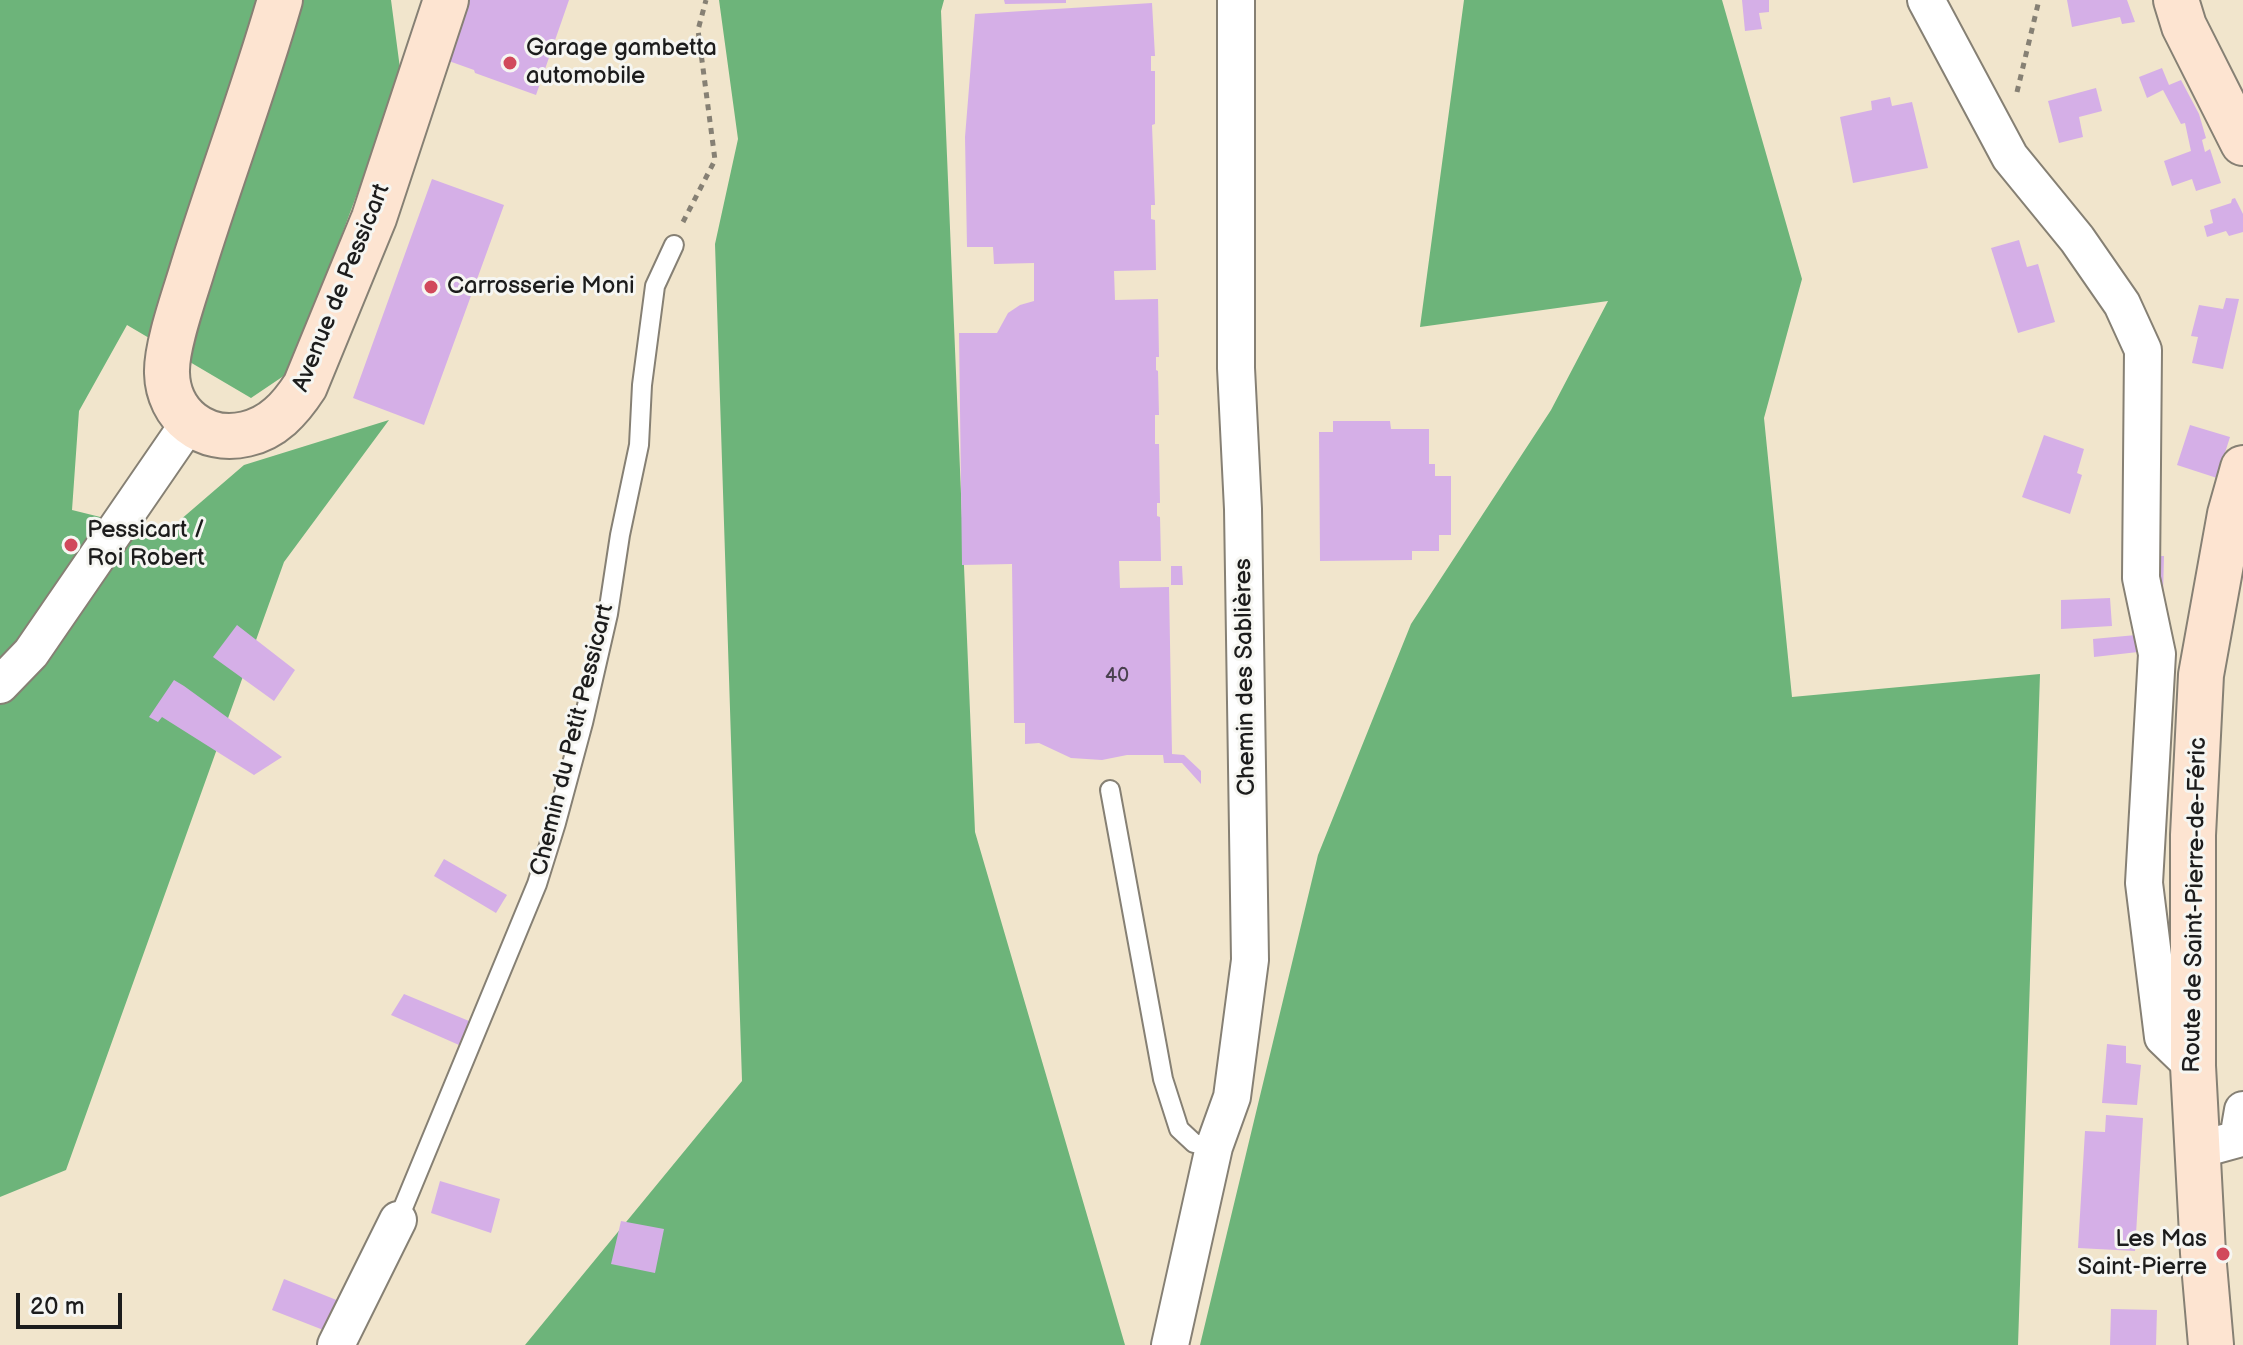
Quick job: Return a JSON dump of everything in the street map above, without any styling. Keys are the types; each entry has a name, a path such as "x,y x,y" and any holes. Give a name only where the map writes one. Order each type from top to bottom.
{"street":[{"path":"0,685 31,653 189,423 171,402 167,372 179,315 280,0"},
{"name":"Avenue de Pessicart","path":"189,423 214,434 236,437 256,432 275,422 292,406 305,386 374,218 446,0"},
{"name":"Chemin des Sablières","path":"1170,1345 1214,1147 1232,1097 1250,960 1243,509 1236,368 1236,0"},
{"path":"1926,0 2010,157 2077,239 2122,304 2143,350 2141,578 2157,654 2144,883 2163,1037 2193,1066"},
{"path":"2176,0 2184,26 2243,143"},
{"name":"Route de Saint-Pierre-de-Féric","path":"2211,1345 2203,1253 2230,1134 2193,1066 2193,835 2201,675 2230,514 2243,468"},
{"name":"Chemin du Petit Pessicart","path":"336,1345 398,1220"}],"lane":[{"name":"Chemin du Petit Pessicart","path":"398,1220 532,896 556,823 604,630 639,445 642,385 655,286 674,245"},
{"path":"1110,790 1163,1079 1179,1129 1194,1143 1214,1147"}],"path":[{"path":"674,245 715,160 698,30 706,0"},
{"path":"2017,96 2039,0"}],"green space":[{"path":"0,0 391,0 401,76 291,371 251,398 127,325 79,411 72,510 165,533 244,465 389,420 284,562 66,1170 0,1197"},
{"path":"719,0 944,0 941,11 975,832 1125,1345 525,1345 742,1081 715,244 738,139"},
{"path":"1464,0 1722,0 1802,279 1764,418 1792,697 2040,674 2018,1345 1200,1345 1318,855 1411,624 1551,410 1608,301 1420,327"}],"building":[{"path":"467,0 569,0 536,95 446,60"},
{"path":"1004,0 1066,0 1066,3 1005,4"},
{"path":"1742,0 1769,0 1769,12 1759,13 1762,29 1745,31"},
{"path":"2067,0 2127,0 2135,22 2122,24 2120,17 2072,27"},
{"path":"1152,3 1155,205 1151,205 1151,219 1155,220 1156,270 1114,271 1115,300 1158,299 1159,357 1156,357 1156,370 1159,415 1155,415 1155,444 1159,444 1160,503 1157,503 1157,516 1160,517 1161,561 1119,561 1120,588 1169,587 1172,754 1184,755 1201,771 1201,784 1182,763 1164,763 1163,755 1127,755 1102,760 1071,758 1039,743 1025,744 1025,723 1014,723 1012,564 962,565 959,333 997,333 1008,313 1034,301 1034,263 994,264 993,247 967,247 965,137 975,14"},
{"path":"2162,68 2169,85 2181,80 2199,114 2206,138 2202,140 2205,152 2210,149 2221,183 2196,191 2192,179 2172,186 2164,161 2191,151 2185,123 2181,124 2163,90 2147,98 2139,77"},
{"path":"2096,88 2102,111 2079,117 2083,137 2059,143 2048,101"},
{"path":"1890,97 1892,106 1912,102 1928,168 1853,183 1840,117 1872,110 1871,101"},
{"path":"432,179 504,205 424,425 353,398"},
{"path":"2235,198 2243,214 2243,232 2229,236 2226,231 2207,237 2204,226 2213,223 2210,210 2231,203"},
{"path":"2019,240 2027,267 2038,264 2055,322 2018,333 1991,248"},
{"path":"2226,298 2239,299 2223,369 2192,363 2198,337 2191,336 2199,305 2223,309"},
{"path":"1333,421 1390,421 1391,429 1429,429 1429,464 1435,464 1435,476 1451,476 1451,535 1439,535 1439,551 1412,551 1412,560 1320,561 1319,432 1333,432"},
{"path":"2190,425 2230,437 2217,478 2177,465"},
{"path":"2044,435 2084,449 2077,473 2082,475 2070,514 2022,497"},
{"path":"2149,556 2164,556 2163,594 2148,594"},
{"path":"1171,566 1182,566 1183,585 1171,585"},
{"path":"2110,598 2112,626 2061,629 2061,600"},
{"path":"237,625 295,670 274,701 213,657"},
{"path":"2136,635 2138,652 2094,657 2093,639"},
{"path":"174,680 282,757 254,775 162,717 158,722 149,717"},
{"path":"444,859 507,895 496,913 434,876"},
{"path":"404,994 469,1021 459,1045 391,1015"},
{"path":"2107,1044 2126,1046 2126,1063 2141,1065 2137,1105 2102,1103"},
{"path":"2106,1115 2143,1118 2135,1251 2078,1248 2085,1131 2105,1132"},
{"path":"440,1181 500,1199 491,1233 431,1213"},
{"path":"621,1221 664,1229 655,1273 611,1264"},
{"path":"284,1279 344,1303 331,1333 272,1310"},
{"path":"2111,1309 2157,1310 2156,1345 2110,1345"}],"place":[{"name":"Garage gambetta automobile","path":"510,63"},
{"name":"Carrosserie Moni","path":"431,287"},
{"name":"Pessicart / Roi Robert","path":"71,545"},
{"name":"Les Mas Saint-Pierre","path":"2223,1254"}]}
